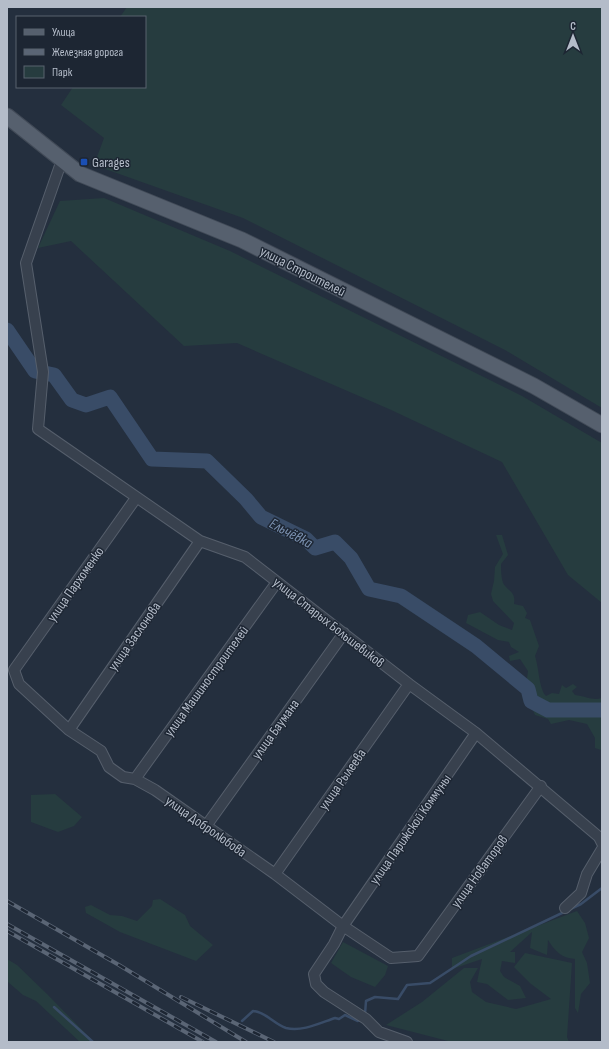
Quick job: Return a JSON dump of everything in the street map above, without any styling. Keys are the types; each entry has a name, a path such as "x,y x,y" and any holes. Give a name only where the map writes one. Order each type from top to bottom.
{"main road":[{"name":"улица Строителей","path":"7,116 80,174 242,240 534,386 602,425"}],"street":[{"name":"улица Старых Большевиков","path":"62,160 26,263 43,372 38,429 200,541 245,557 409,684 476,733 541,786 598,837 602,843"},
{"name":"улица Пархоменко","path":"14,670 136,498"},
{"name":"улица Заслонова","path":"69,730 200,541"},
{"name":"улица Машиностроителей","path":"135,779 277,582"},
{"name":"улица Баумана","path":"206,826 344,633"},
{"name":"улица Добролюбова","path":"14,670 19,684 69,730 101,751 109,767 122,777 135,779 155,790 274,874 343,926 391,958 418,956"},
{"name":"улица Рылеева","path":"274,874 409,684"},
{"name":"улица Парижской Коммуны","path":"407,1042 379,1032 366,1019 324,992 316,984 314,977 315,970 334,944 343,926 476,733"},
{"name":"улица Новаторов","path":"418,956 541,786"},
{"path":"566,908 581,893 587,874 602,849"}],"green space":[{"path":"127,7 602,7 602,408 505,350 243,218 94,165 104,138 61,105 72,88 146,88 146,16 121,16"},
{"path":"104,198 230,251 522,396 602,443 602,603 568,575 502,462 389,409 237,343 184,346 71,241 38,248 60,201"},
{"path":"496,535 502,535 508,555 501,564 501,576 503,583 513,594 514,604 523,606 527,613 525,618 530,620 539,646 535,656 540,683 544,693 546,696 552,693 559,694 562,685 566,688 573,684 577,687 572,691 575,695 592,699 602,698 601,750 595,748 595,738 587,724 569,720 551,724 548,719 535,715 525,693 528,671 520,659 510,661 509,656 519,652 511,647 509,642 498,640 466,623 468,615 480,612 499,625 512,630 514,623 493,601 491,594 495,567 503,554"},
{"path":"55,794 82,817 74,826 58,832 31,822 31,795"},
{"path":"160,899 185,915 190,926 213,945 196,961 120,932 86,913 85,907 91,905 110,915 122,916 137,921 152,906 153,900"},
{"path":"577,911 585,923 589,938 582,952 587,963 590,983 581,994 578,1013 575,1008 575,959 566,957 559,953 548,940 547,955 530,948 532,932 510,952 515,952 515,963 502,961 500,971 504,977 520,986 526,998 508,1000 487,984 477,982 482,959 452,969 452,958"},
{"path":"343,942 388,966 385,975 375,987 351,977 331,963"},
{"path":"525,953 572,963 567,1037 569,1042 448,1041 386,1025 422,1002 464,968 478,968 470,982 472,992 486,1002 516,1009 551,999 531,984 514,967"},
{"path":"7,959 17,965 94,1042 80,1042 36,1001 23,995 8,982"}],"waterway":[{"name":"Ельчёвка","path":"7,330 35,371 54,375 72,400 86,405 110,397 152,459 207,461 246,499 261,517 306,539 315,548 335,542 351,558 369,589 401,596 476,646 528,689 531,701 548,710 602,710"},
{"path":"365,1014 366,1001 375,997 398,999 407,985 430,983 471,956 581,904 602,888"},
{"path":"54,1007 93,1042"},
{"path":"242,1021 253,1011 262,1014 286,1028 292,1029 305,1028 335,1018 339,1019 345,1015 358,1021 360,1020"}],"railway":[{"path":"7,901 119,965 246,1042"},
{"path":"7,924 216,1042"},
{"path":"7,931 203,1042"},
{"path":"181,997 274,1042"}],"place":[{"name":"Garages","path":"84,162"}]}
